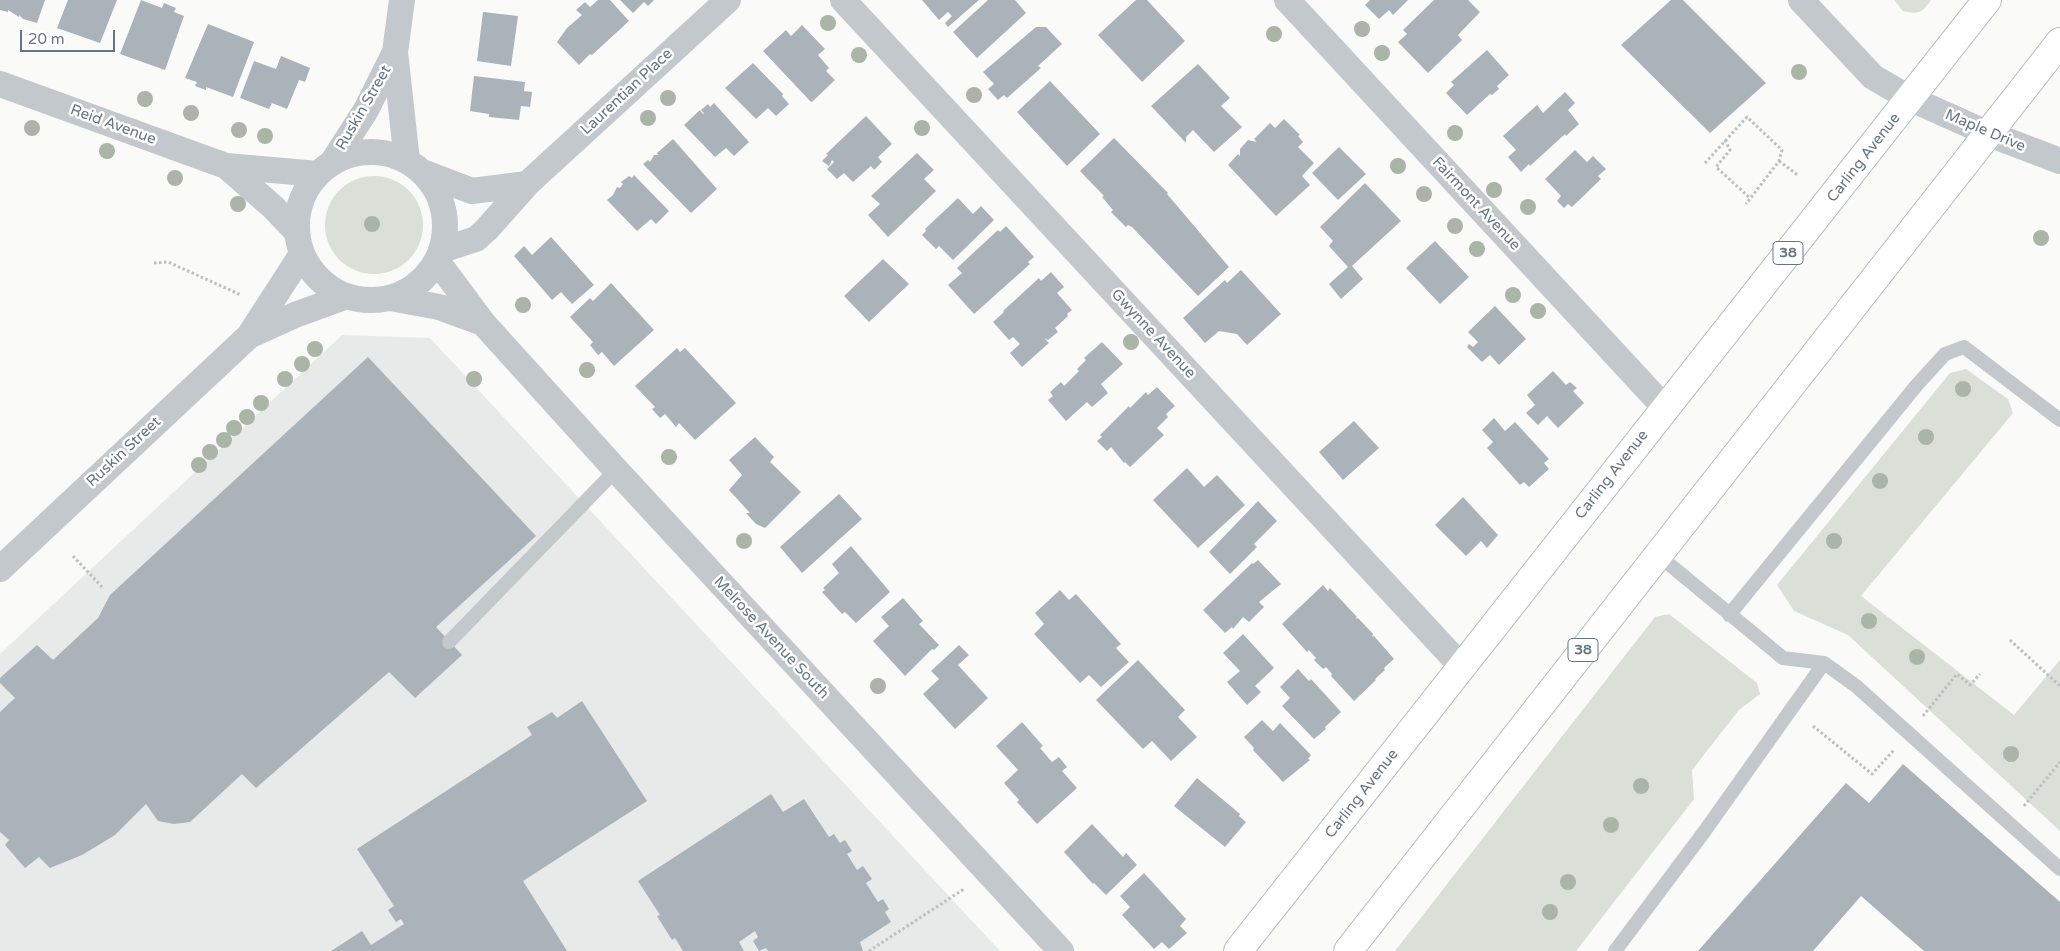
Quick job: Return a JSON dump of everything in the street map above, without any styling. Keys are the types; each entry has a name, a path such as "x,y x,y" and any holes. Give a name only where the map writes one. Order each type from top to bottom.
{"main road":[{"name":"Carling Avenue","path":"1238,951 1463,668 1664,408 1987,0"},
{"name":"38","path":"1348,951 2060,42"}],"street":[{"name":"Ruskin Street","path":"402,0 395,52 414,167"},
{"name":"Laurentian Place","path":"439,255 476,239 527,184 728,0"},
{"name":"Gwynne Avenue","path":"843,0 1463,668"},
{"name":"Fairmont Avenue","path":"1287,0 1664,408"},
{"name":"Maple Drive","path":"1801,0 1873,77 1911,98 1989,134 2060,162"},
{"name":"Ruskin Street","path":"325,168 362,117 395,52"},
{"name":"Reid Avenue","path":"0,84 226,166 325,168"},
{"path":"414,167 435,189 444,208 446,229 439,255 425,278 390,298 368,300 347,296 332,290 309,268 299,243 298,211 303,198 325,168 350,155 370,152 389,154 414,167 472,191 527,184"},
{"name":"Reid Avenue","path":"226,166 274,207 299,243"},
{"name":"Ruskin Street","path":"249,336 299,243"},
{"name":"Melrose Avenue South","path":"439,255 483,322 616,470 1061,951"},
{"name":"Ruskin Street","path":"0,569 249,336 295,315 347,296"},
{"name":"Melrose Avenue South","path":"390,298 439,307 483,322"}],"lane":[{"path":"1729,615 1916,386 1945,354 1964,347 2060,420"},
{"path":"449,642 616,470"},
{"path":"1658,555 1783,658 1824,664 1856,686 2060,869"},
{"path":"1615,951 1715,817 1824,664"}],"path":[{"path":"1705,163 1747,117 1782,150 1779,161 1746,204"},
{"path":"1724,140 1730,150 1716,167 1750,198"},
{"path":"1779,161 1798,176"},
{"path":"154,263 168,262 245,297"},
{"path":"73,556 103,588"},
{"path":"2010,640 2060,686"},
{"path":"1923,716 1957,674 1970,685 1980,674"},
{"path":"1813,726 1872,774 1898,746"},
{"path":"2009,823 2060,762"},
{"path":"869,951 969,886"}],"shaded area":[{"path":"1894,0 1931,0 1920,12 1913,13 1903,11"},
{"path":"374,176 393,180 408,191 419,206 423,225 419,244 408,259 393,270 374,274 355,270 340,259 329,244 325,225 329,206 340,191 355,180"},
{"path":"342,335 430,338 1000,951 0,951 0,654"},
{"path":"1966,369 2008,399 2013,413 1861,596 2014,715 2060,660 2060,831 1848,635 1794,611 1777,585 1950,373"},
{"path":"1669,614 1757,683 1760,694 1739,710 1692,770 1694,799 1576,951 1395,951 1655,617"}],"building":[{"path":"0,0 45,0 37,23 23,19 8,10 8,12 0,10"},
{"path":"68,0 117,0 100,43 57,28"},
{"path":"141,0 162,8 164,3 176,8 174,12 184,16 165,70 120,54"},
{"path":"598,0 610,0 629,21 579,65 557,42 567,28 582,15 576,10 585,2 590,7"},
{"path":"620,0 654,0 648,6 644,2 633,13"},
{"path":"922,0 979,0 948,27 945,23 952,16 948,12 939,20"},
{"path":"988,0 1015,0 1026,13 977,58 953,32"},
{"path":"1136,0 1147,0 1185,41 1142,82 1098,35"},
{"path":"1370,0 1408,0 1393,15 1389,10 1379,19 1365,5"},
{"path":"1434,0 1468,0 1480,12 1458,35 1462,40 1428,73 1398,42 1407,34 1403,30"},
{"path":"1671,0 1683,0 1766,83 1710,133 1621,45"},
{"path":"483,12 518,16 511,66 477,61"},
{"path":"208,24 254,42 233,97 206,87 206,90 195,86 197,82 185,78"},
{"path":"802,25 825,49 818,55 829,68 826,71 835,80 812,102 763,51 786,30 791,36"},
{"path":"1036,27 1046,27 1062,44 1038,66 1041,68 1007,98 1004,95 998,100 988,89 994,84 983,72"},
{"path":"1487,50 1509,75 1497,86 1499,89 1492,95 1490,94 1467,115 1446,93 1454,85 1451,82"},
{"path":"281,56 310,68 305,82 299,80 287,109 272,103 269,109 240,98 254,61 276,69"},
{"path":"753,63 783,94 782,96 789,104 776,116 768,108 756,119 725,88"},
{"path":"1198,64 1230,98 1221,106 1242,127 1214,152 1193,130 1186,137 1186,143 1151,106"},
{"path":"474,76 525,82 524,91 532,92 530,107 521,106 519,120 489,117 489,114 470,111"},
{"path":"1050,81 1100,134 1067,166 1017,112"},
{"path":"1565,92 1575,103 1568,110 1579,124 1521,172 1508,157 1516,150 1503,136 1537,105 1543,113"},
{"path":"714,103 749,142 734,156 726,148 715,157 684,125 700,110 703,114 701,110 708,104 710,107"},
{"path":"866,116 892,144 878,157 882,162 874,170 871,166 853,182 844,173 837,179 827,169 834,162 832,160 829,166 822,161 828,155 826,154"},
{"path":"1284,119 1300,135 1298,136 1303,142 1298,147 1314,163 1302,176 1310,185 1276,216 1228,165 1238,154 1240,156 1240,149 1248,140 1257,142 1254,139 1270,123 1275,128"},
{"path":"1114,138 1168,193 1229,267 1198,296 1132,227 1128,225 1126,227 1111,212 1113,210 1102,197 1104,196 1080,171"},
{"path":"673,139 717,189 691,213 643,164 648,160 650,162 654,155 658,155 657,153"},
{"path":"1339,147 1366,174 1338,200 1312,173"},
{"path":"1575,150 1587,162 1593,156 1606,169 1598,176 1601,179 1572,207 1568,204 1564,208 1557,201 1561,196 1545,179"},
{"path":"917,153 934,170 924,179 936,191 888,237 868,215 880,204 871,196"},
{"path":"634,175 669,211 656,224 651,219 637,231 607,200 613,195 617,187 620,188 623,184 621,182 629,176 632,178"},
{"path":"1365,183 1401,221 1352,266 1363,279 1341,299 1329,284 1348,267 1329,246 1333,241 1320,227"},
{"path":"958,198 973,214 981,206 994,220 953,260 939,246 936,249 922,235 926,231 925,229"},
{"path":"1006,226 1034,257 1028,262 1030,264 974,314 948,285 962,273 957,268 998,230 1000,232"},
{"path":"551,237 594,285 572,304 561,292 552,300 514,256 524,246 532,255"},
{"path":"1435,241 1469,277 1440,304 1406,268"},
{"path":"883,259 909,284 869,322 844,296"},
{"path":"1241,270 1281,314 1247,345 1237,334 1219,331 1205,343 1183,318 1225,280 1227,283"},
{"path":"1051,272 1064,287 1057,293 1072,310 1055,328 1058,332 1048,340 1044,338 1049,343 1022,367 1010,353 1020,344 1013,337 1009,340 993,322 1039,278 1041,281"},
{"path":"611,283 654,330 614,366 602,352 598,355 590,345 593,342 570,317 590,298 593,301"},
{"path":"1495,306 1526,339 1499,365 1490,355 1482,362 1467,347 1469,344 1473,347 1478,342 1468,332"},
{"path":"1102,342 1123,364 1101,384 1108,393 1092,407 1087,402 1066,421 1048,400 1053,396 1050,392 1061,382 1064,386 1079,371 1077,369 1086,360 1084,358"},
{"path":"677,348 680,352 685,348 736,403 695,440 679,423 676,427 665,414 660,418 652,409 655,407 635,386"},
{"path":"368,357 536,536 436,627 462,655 415,698 389,672 256,788 242,774 190,822 174,824 158,821 146,804 115,835 82,855 50,868 39,857 25,868 5,845 9,840 0,832 0,712 15,698 0,683 0,678 37,645 53,660 98,618 110,595"},
{"path":"1553,371 1566,385 1570,382 1577,388 1573,391 1584,403 1558,428 1547,416 1538,425 1526,413 1535,405 1527,395"},
{"path":"1157,387 1175,406 1166,414 1168,417 1157,428 1164,435 1130,467 1124,463 1111,447 1107,451 1097,441 1102,437 1100,435 1129,406 1130,408 1146,392 1148,395"},
{"path":"1494,418 1505,431 1515,422 1549,459 1544,463 1549,469 1529,487 1524,482 1520,485 1487,448 1493,442 1482,430"},
{"path":"1354,421 1379,448 1343,480 1319,452"},
{"path":"755,437 774,457 770,462 801,492 765,528 756,524 746,513 750,513 729,490 742,475 729,460"},
{"path":"1187,468 1204,487 1217,475 1245,505 1198,548 1153,500"},
{"path":"839,494 862,519 802,573 780,547"},
{"path":"1463,497 1498,535 1487,548 1481,541 1466,556 1435,525"},
{"path":"1258,501 1277,521 1254,544 1257,547 1230,574 1209,552"},
{"path":"851,546 890,592 856,623 845,612 842,614 822,592 825,590 823,588 839,573 832,564"},
{"path":"1258,560 1281,584 1259,602 1264,607 1249,622 1243,617 1233,629 1232,627 1225,633 1203,610 1252,563"},
{"path":"1323,585 1328,591 1330,588 1357,617 1355,619 1358,618 1373,634 1372,637 1374,636 1394,659 1354,701 1331,676 1332,674 1326,667 1323,669 1314,660 1316,658 1309,650 1307,652 1282,624"},
{"path":"1060,590 1069,600 1076,594 1121,644 1116,648 1129,662 1101,687 1089,675 1080,683 1034,634 1044,624 1035,613"},
{"path":"903,598 923,621 919,624 939,645 934,650 932,649 905,676 873,641 889,626 881,617"},
{"path":"1243,634 1274,668 1255,686 1261,692 1247,705 1227,682 1240,671 1223,653"},
{"path":"959,645 969,655 958,665 988,698 955,729 923,694 939,679 931,671"},
{"path":"1138,660 1185,710 1178,717 1197,737 1171,761 1152,741 1143,749 1096,700"},
{"path":"1298,669 1309,681 1311,679 1341,712 1314,739 1282,706 1290,698 1280,687"},
{"path":"582,701 647,801 523,881 567,951 331,951 362,931 371,945 404,924 401,919 396,922 388,910 394,906 357,849 532,735 527,727 552,712 557,718"},
{"path":"1262,720 1273,731 1280,723 1311,755 1308,759 1310,760 1283,782 1253,750 1254,748 1244,737"},
{"path":"1022,722 1043,746 1040,748 1052,762 1059,757 1067,767 1062,771 1077,788 1037,824 1017,802 1019,800 1004,783 1018,770 996,746"},
{"path":"1903,764 2060,902 2060,951 1924,951 1861,896 1813,951 1698,951 1846,783 1869,803"},
{"path":"1197,778 1240,814 1239,816 1246,822 1225,847 1174,806"},
{"path":"771,794 783,812 804,799 829,837 834,834 840,843 845,840 852,851 847,854 857,870 863,866 872,879 866,883 878,902 883,899 889,909 885,912 891,922 860,942 863,951 768,951 766,948 759,951 753,941 758,937 755,931 739,942 744,951 683,951 675,938 672,940 657,916 660,915 638,881"},
{"path":"1092,824 1123,857 1126,853 1137,865 1106,895 1093,884 1064,852"},
{"path":"1144,873 1186,919 1180,926 1187,933 1169,949 1162,942 1154,949 1122,915 1130,907 1120,896"}]}
